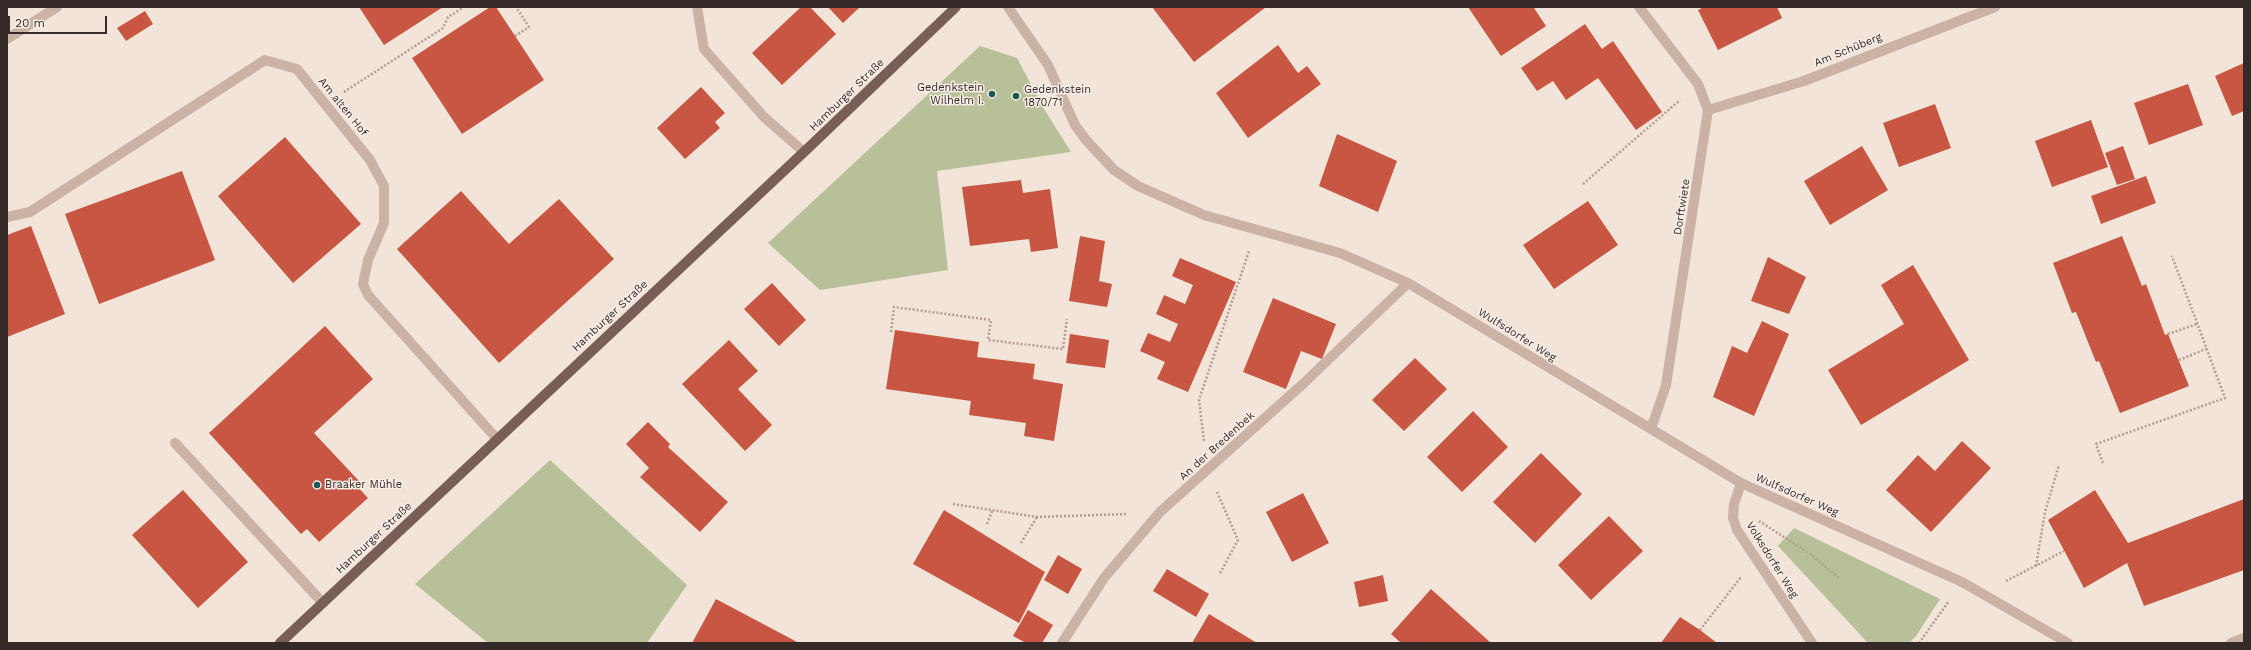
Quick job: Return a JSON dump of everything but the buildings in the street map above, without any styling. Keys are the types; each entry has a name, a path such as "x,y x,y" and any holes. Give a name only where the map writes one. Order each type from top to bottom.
{"main road":[{"name":"Hamburger Straße","path":"280,643 804,152 956,7"}],"street":[{"path":"7,39 57,7"},
{"path":"697,7 704,49 764,117 804,152"},
{"name":"Wulfsdorfer Weg","path":"1008,7 1048,65 1075,125 1098,154 1114,170 1138,186 1158,197 1204,215 1340,253 1408,283 1741,483 1962,582 2068,643"},
{"name":"Dorftwiete","path":"1639,7 1698,84 1708,110 1707,129 1666,385 1650,429"},
{"name":"Am Schüberg","path":"1708,110 1804,81 1995,7"},
{"name":"Am alten Hof","path":"7,217 30,212 265,60 297,69 370,160 384,186 384,223 368,260 363,284 368,295 497,439"},
{"name":"An der Bredenbek","path":"1062,643 1104,578 1160,512 1304,383 1408,283"},
{"path":"175,443 323,603"},
{"name":"Volksdorfer Weg","path":"1741,483 1734,504 1733,518 1737,530 1755,560 1812,643"},
{"path":"2231,643 2244,638"}],"path":[{"path":"325,104 443,28 448,17 464,7"},
{"path":"516,7 529,27 516,36"},
{"path":"1583,184 1698,84"},
{"path":"1219,575 1238,540 1207,471 1199,400 1256,229"},
{"path":"2103,463 2096,444 2225,398 2172,256"},
{"path":"891,332 894,307 991,320 988,340 1063,349 1067,319"},
{"path":"2168,334 2197,324"},
{"path":"2179,360 2206,349"},
{"path":"2036,566 2046,512 2059,465"},
{"path":"953,504 1037,517 1160,512"},
{"path":"1734,504 1808,553 1839,578"},
{"path":"987,524 992,511"},
{"path":"1021,543 1037,517"},
{"path":"2001,581 2009,581 2064,551"},
{"path":"1700,630 1755,560"},
{"path":"1919,643 1962,582"}],"green space":[{"path":"980,46 1017,58 1044,109 1071,152 937,171 948,270 820,290 768,243"},
{"path":"550,460 687,585 647,643 488,643 415,584"},
{"path":"1794,528 1940,599 1916,636 1909,643 1868,643 1778,546"}],"place":[{"name":"Gedenkstein Wilhelm I.","path":"992,94"},
{"name":"Gedenkstein 1870/71","path":"1016,96"},
{"name":"Braaker Mühle","path":"317,485"}]}
